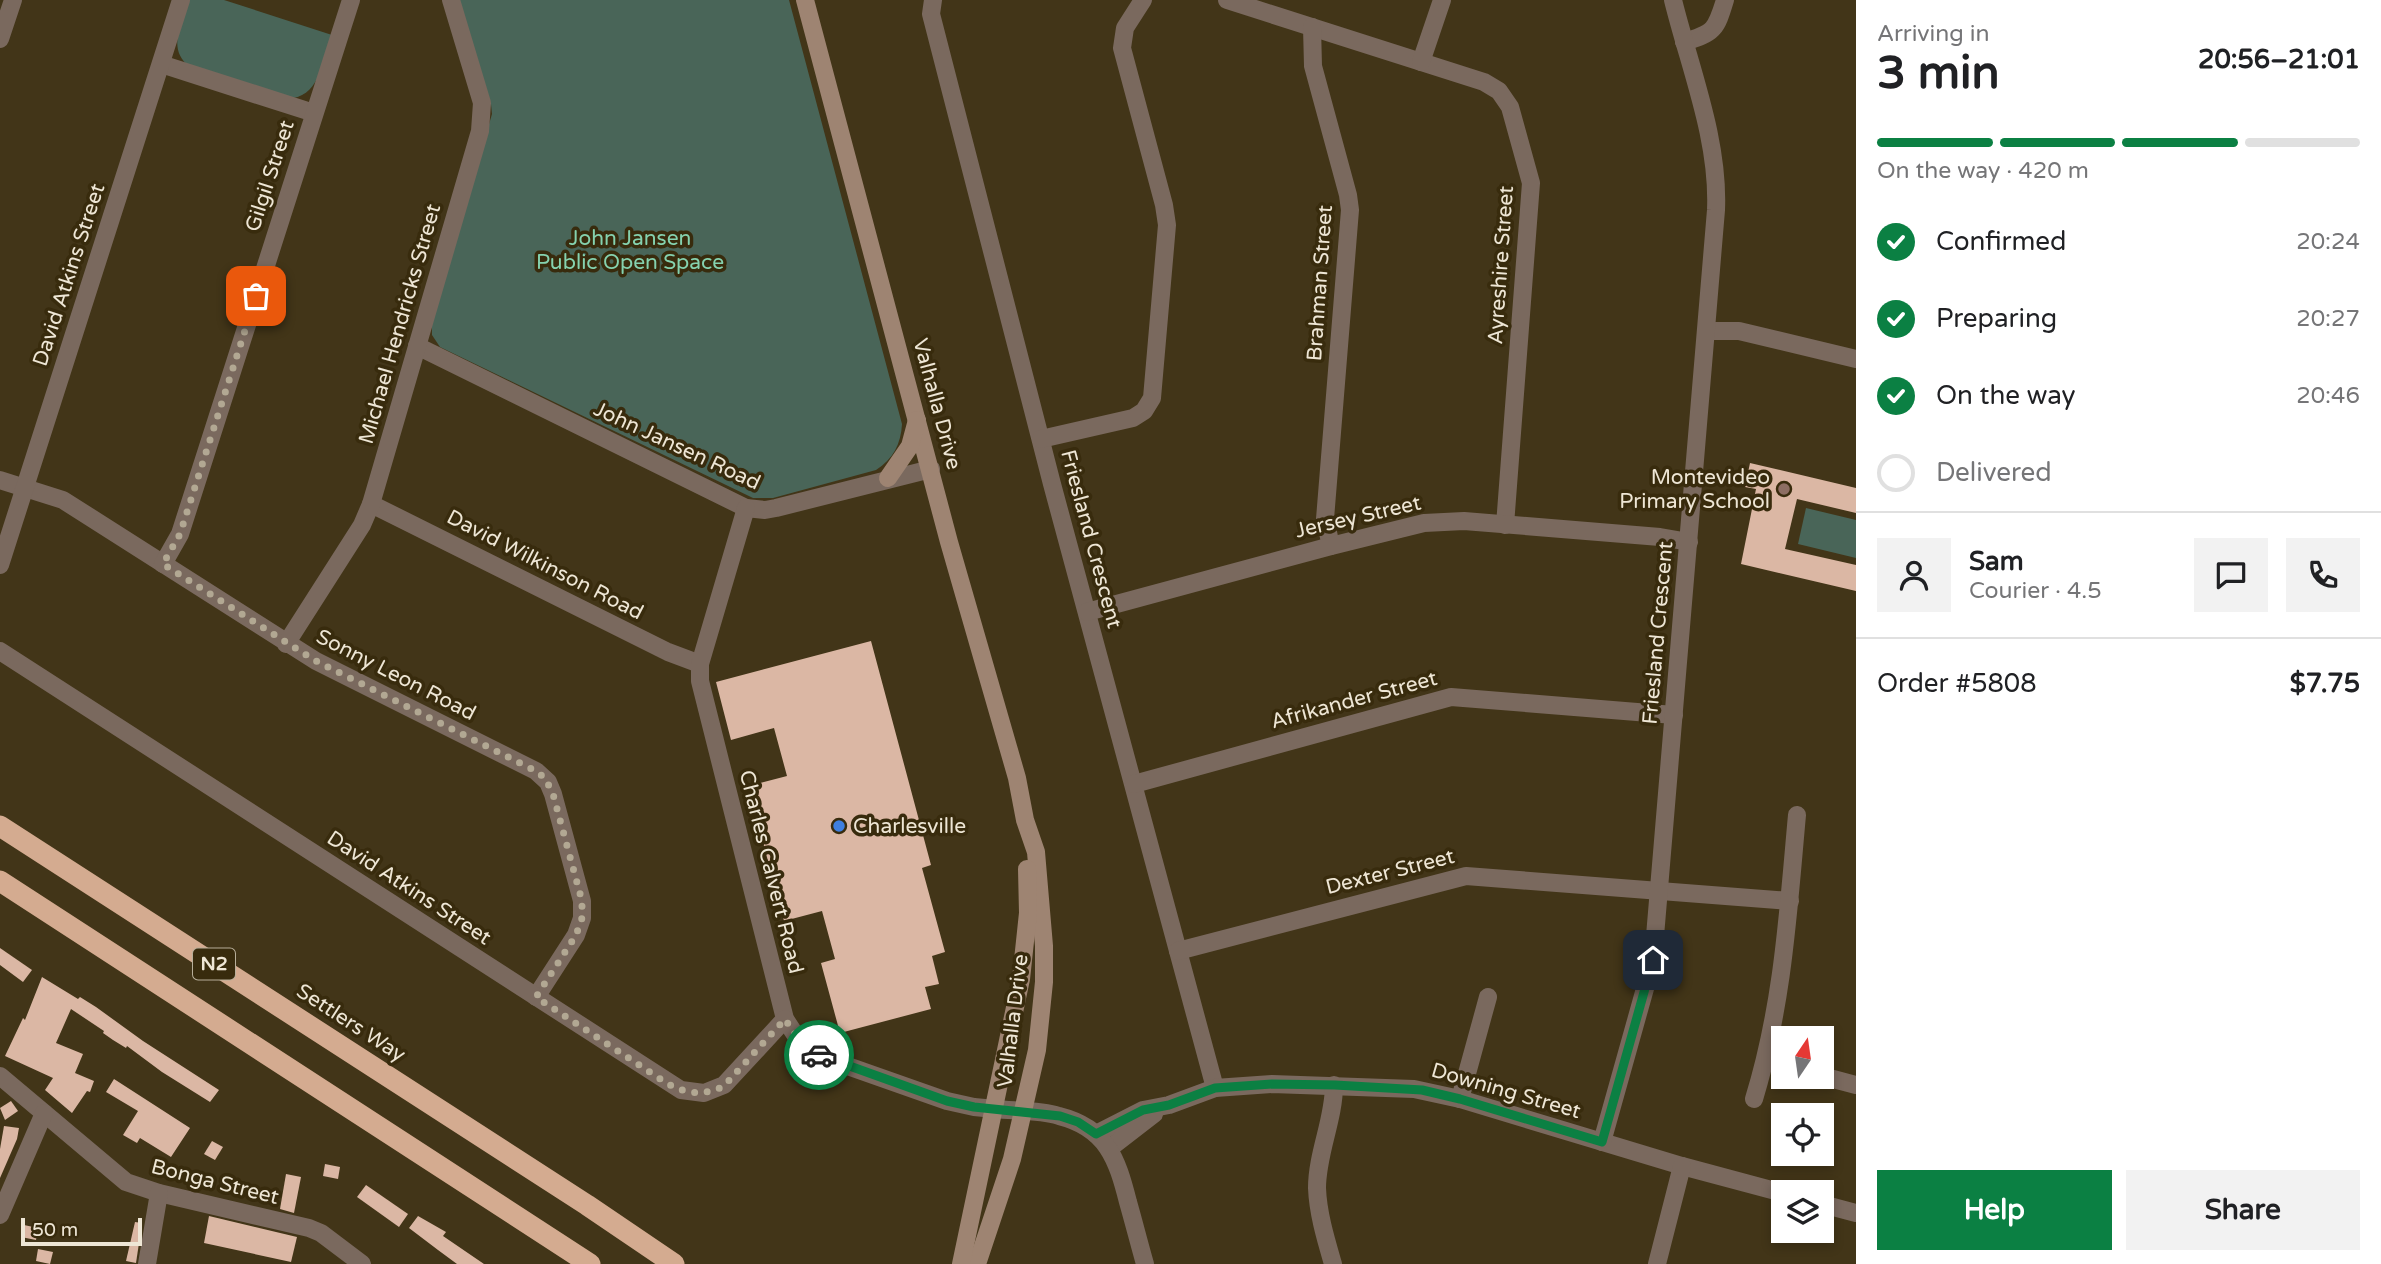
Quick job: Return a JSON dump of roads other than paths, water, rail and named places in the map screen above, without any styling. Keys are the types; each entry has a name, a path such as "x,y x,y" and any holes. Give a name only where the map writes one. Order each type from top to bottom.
{"highway":[{"name":"Settlers Way","path":"0,826 674,1264"},
{"name":"N2","path":"0,881 590,1264"}],"main road":[{"name":"Valhalla Drive","path":"805,0 953,555 1017,778 1025,820 1027,941 995,1109 961,1264"},
{"path":"888,478 909,446 917,419"},
{"name":"Valhalla Drive","path":"978,1264 1012,1159 1037,1050 1044,982 1044,946 1037,852 1025,820"}],"street":[{"path":"0,39 13,0"},
{"name":"David Atkins Street","path":"0,565 181,0"},
{"name":"Gilgil Street","path":"163,564 180,534 351,0"},
{"name":"Michael Hendricks Street","path":"286,644 362,525 371,504 483,120 481,96 451,0"},
{"name":"Friesland Crescent","path":"933,0 931,14 1041,439 1215,1088"},
{"path":"1041,439 1133,418 1144,411 1152,398 1167,225 1122,48 1125,28 1143,0"},
{"name":"Ayreshire Street","path":"1227,0 1484,82 1499,91 1510,107 1531,183 1505,525"},
{"path":"1421,62 1442,0"},
{"name":"Friesland Crescent","path":"1602,1142 1653,960 1716,201 1716,172 1711,141 1673,0"},
{"path":"1684,42 1709,34 1717,25 1725,0"},
{"name":"Brahman Street","path":"1312,27 1313,66 1350,210 1325,519 1331,546"},
{"path":"161,64 314,113"},
{"path":"1707,331 1739,331 1856,359"},
{"name":"John Jansen Road","path":"417,346 746,508 776,508 931,469"},
{"name":"Sonny Leon Road","path":"0,480 62,500 286,644 536,771 548,782 583,910 576,935 536,997"},
{"name":"David Wilkinson Road","path":"371,504 668,652 700,664"},
{"name":"Charles Calvert Road","path":"746,508 700,664 701,690 785,1019 800,1042 822,1056 947,1101 974,1107 1024,1111"},
{"name":"Jersey Street","path":"1087,612 1424,523 1464,521 1660,537 1689,542"},
{"name":"David Atkins Street","path":"0,651 668,1084 690,1093 712,1091 724,1086 785,1019"},
{"name":"Afrikander Street","path":"1134,784 1451,697 1674,715"},
{"path":"1754,1100 1765,1061 1784,967 1797,815"},
{"name":"Dexter Street","path":"1178,951 1456,877 1479,875 1790,901"},
{"path":"1460,1099 1488,997"},
{"path":"1765,1061 1771,1063"},
{"name":"Bonga Street","path":"0,1076 126,1182 159,1193 309,1228 321,1233 362,1264"},
{"path":"1834,1079 1856,1085"},
{"name":"Downing Street","path":"1096,1134 1143,1110 1169,1105 1215,1088 1272,1084 1414,1089 1460,1099 1682,1166 1771,1190"},
{"path":"1333,1264 1317,1188 1335,1085"},
{"name":"Downing Street","path":"1110,1148 1169,1105"},
{"path":"1024,1111 1060,1116 1078,1122 1110,1148 1119,1169 1145,1264"},
{"path":"0,1213 44,1113"},
{"path":"1657,1264 1682,1166"},
{"path":"147,1264 159,1193"},
{"path":"1834,1207 1856,1213"}],"place":[{"name":"Montevideo Primary School","path":"1784,489"},
{"name":"Charlesville","path":"839,826"}],"park label":[{"name":"John Jansen Public Open Space","path":"630,250"}]}
